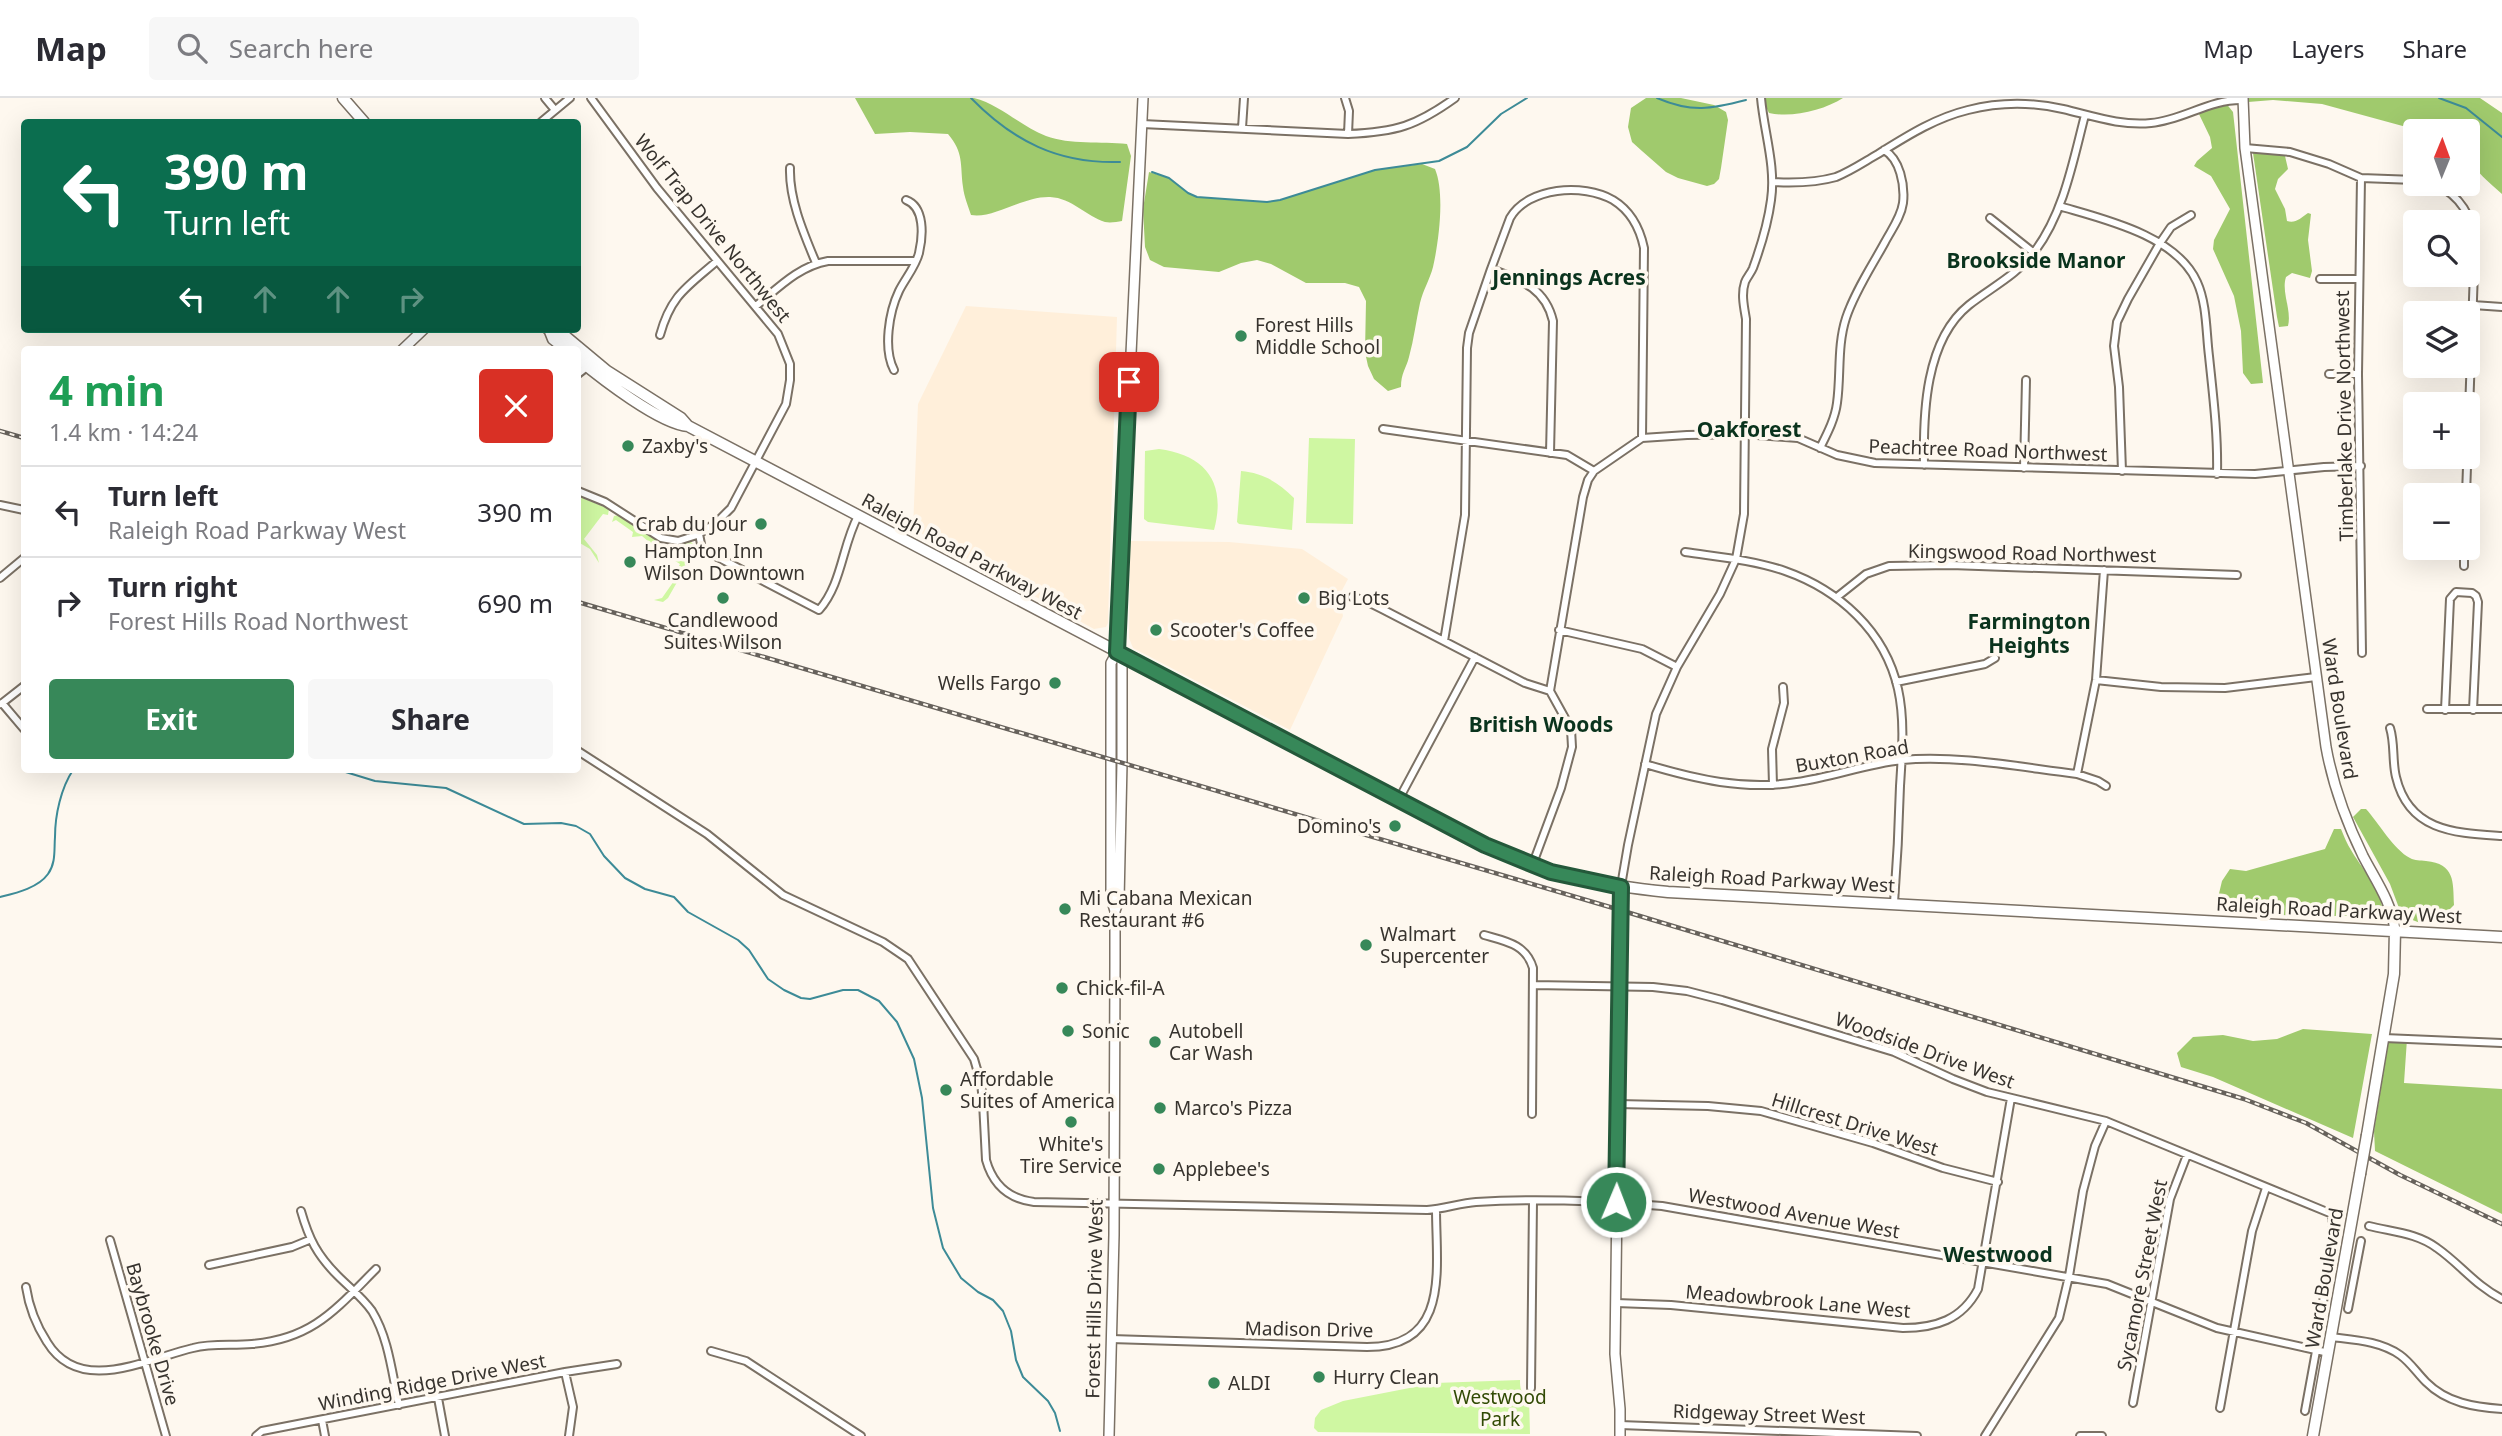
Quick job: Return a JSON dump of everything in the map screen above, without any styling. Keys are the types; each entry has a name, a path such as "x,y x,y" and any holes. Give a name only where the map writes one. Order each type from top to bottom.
{"main road":[{"path":"343,98 361,119"},
{"name":"Forest Hills Drive West","path":"1110,1436 1115,912 1111,898 1111,663 1117,652 1143,98"},
{"name":"Ward Boulevard","path":"2243,99 2245,148 2326,747 2335,790 2364,857 2388,902 2395,930 2395,974 2313,1436"},
{"path":"406,346 420,333"},
{"path":"550,333 561,346"},
{"name":"Raleigh Road Parkway West","path":"561,333 577,346"},
{"name":"Raleigh Road Parkway West","path":"581,349 607,371 681,418 688,426 755,462 1485,845 1532,866 1571,878 1621,887 1676,892 2502,937"},
{"name":"Raleigh Road Parkway West","path":"581,362 665,419 677,425 688,426"},
{"path":"1620,1436 1615,1354 1621,887"}],"street":[{"path":"545,98 555,110"},
{"path":"544,119 570,98"},
{"name":"Wolf Trap Drive Northwest","path":"591,98 657,188 756,306 782,341 790,364 786,404 731,508 716,523 699,534"},
{"path":"1242,128 1244,98"},
{"path":"1345,98 1349,111 1349,134"},
{"path":"1142,124 1349,134 1399,129 1419,122 1444,101 1455,98"},
{"path":"1621,887 1657,715 1677,667 1720,594 1736,559 1744,514 1744,290 1745,281 1752,270 1764,236 1773,182 1761,98"},
{"path":"1773,182 1807,183 1838,176 1939,119 1982,107 2005,104 2039,105 2119,123 2151,124 2178,118 2220,100 2243,99"},
{"path":"1924,465 1926,396 1932,369 1955,319 1972,303 2010,278 2034,253 2059,206 2085,115"},
{"path":"2245,148 2290,152 2329,164 2361,178 2403,180"},
{"path":"1820,448 1837,405 1840,347 1846,320 1903,203 1901,178 1892,155 1884,150"},
{"path":"790,168 796,208 816,263"},
{"name":"Timberlake Drive Northwest","path":"2361,178 2358,374 2362,653"},
{"path":"1444,641 1465,515 1467,348 1469,333 1491,268 1512,215 1519,205 1531,198 1561,191 1592,193 1612,199 1627,212 1639,229 1644,248 1642,438 1594,471 1583,497 1550,691 1570,729 1572,747 1564,778 1532,866"},
{"path":"2454,196 2470,218 2475,243 2473,301"},
{"path":"894,370 888,359 891,315 919,250 920,214 914,204 906,200"},
{"path":"2059,206 2117,223 2160,243 2193,275 2202,298 2217,421 2217,474"},
{"path":"2122,471 2115,335 2119,316 2171,227 2191,215"},
{"path":"1990,218 2034,253"},
{"path":"660,335 665,316 674,300 717,261"},
{"path":"756,306 794,275 816,263 915,261"},
{"path":"1491,268 1531,285 1541,293 1550,309 1553,321 1550,453"},
{"path":"2320,279 2358,279"},
{"path":"2480,305 2502,307"},
{"path":"581,372 587,367"},
{"path":"2329,374 2358,374"},
{"path":"2466,483 2470,378"},
{"path":"2024,468 2026,380"},
{"path":"1383,429 1550,453 1574,458 1594,471"},
{"name":"Peachtree Road Northwest","path":"1642,438 1744,435 1798,438 1857,461 1924,465 2217,474 2361,466"},
{"path":"581,492 605,502 661,538 678,541 699,534 702,549 819,610 838,575 849,533 858,516"},
{"path":"0,505 21,509"},
{"path":"1685,552 1736,559 1786,572 1811,582 1837,597 1871,631 1888,660 1896,682 1900,706 1901,760 1894,903"},
{"path":"0,578 21,560"},
{"path":"2464,560 2464,566"},
{"name":"Kingswood Road Northwest","path":"1837,597 1866,574 1889,566 2236,575"},
{"path":"2077,774 2095,680 2104,570"},
{"path":"2445,710 2449,599 2456,592 2472,593 2478,602 2473,710"},
{"path":"1352,597 1364,600 1525,683 1550,691"},
{"path":"1559,630 1642,649 1677,667"},
{"path":"1399,799 1475,657"},
{"path":"1896,682 1985,664 1995,658"},
{"path":"2095,680 2161,687 2225,688 2316,677"},
{"path":"1773,785 1772,749 1784,703 1783,687"},
{"path":"21,688 1,704 21,726"},
{"path":"2427,709 2502,709"},
{"path":"2390,728 2396,779 2404,798 2419,816 2433,826 2456,833 2502,836"},
{"name":"Westwood Avenue West","path":"581,753 707,834 783,895 892,947 908,959 974,1059 984,1102 986,1160 990,1172 999,1186 1013,1196 1027,1201 1436,1209 1476,1202 1533,1201 1616,1202 1662,1206 2107,1284 2217,1328 2329,1353"},
{"name":"Buxton Road","path":"1645,765 1717,782 1773,785 1805,781 1901,760 1961,761 2077,774 2106,786"},
{"path":"1484,935 1512,943 1524,951 1531,961 1532,1114"},
{"name":"Woodside Drive West","path":"1533,985 1668,988 1722,1000 1894,1052 1953,1079 2011,1098 2106,1121 2332,1214 2333,1248 2315,1350"},
{"path":"2384,1038 2502,1043"},
{"name":"Meadowbrook Lane West","path":"1616,1303 1926,1328 1946,1321 1973,1298 1984,1262 2011,1098"},
{"name":"Hillcrest Drive West","path":"1618,1104 1708,1106 1761,1111 1873,1143 1943,1168 1998,1181"},
{"path":"1985,1436 2052,1331 2062,1309 2083,1191 2095,1146 2106,1121"},
{"name":"Sycamore Street West","path":"2133,1404 2170,1199 2187,1154"},
{"path":"2220,1408 2252,1231 2266,1188"},
{"path":"1531,1388 1533,1201"},
{"name":"Madison Drive","path":"1111,1339 1367,1347 1398,1344 1420,1329 1433,1305 1436,1209"},
{"path":"301,1211 309,1240 338,1276 355,1290 382,1329 399,1405"},
{"path":"2369,1226 2408,1234 2429,1242 2479,1286 2502,1299"},
{"name":"Baybrooke Drive","path":"110,1240 166,1436"},
{"path":"209,1265 292,1247 309,1240"},
{"path":"2348,1309 2361,1241"},
{"path":"26,1287 29,1305 55,1356 74,1367 95,1372 145,1362 200,1346 253,1344 297,1334 324,1321 376,1269"},
{"path":"2341,1282 2353,1284"},
{"path":"2331,1336 2382,1345 2406,1360 2431,1387 2453,1400 2502,1409"},
{"path":"711,1350 746,1361 862,1436"},
{"path":"2305,1411 2315,1350"},
{"name":"Winding Ridge Drive West","path":"256,1436 262,1431 617,1364"},
{"path":"565,1372 573,1407 569,1436"},
{"path":"438,1398 445,1436"},
{"path":"322,1420 325,1436"},
{"name":"Ridgeway Street West","path":"1620,1425 1917,1436"},
{"path":"2080,1436 2102,1436"}],"shaded area":[{"path":"966,306 1117,317 1106,627 1094,629 913,529 918,404"},
{"path":"1130,541 1229,542 1302,549 1348,579 1339,596 1343,616 1290,730 1133,648 1129,638"}],"green space":[{"path":"855,98 974,98 993,105 1037,132 1055,139 1127,144 1131,156 1122,221 1105,222 1065,200 1050,197 1030,200 989,214 971,215 964,190 959,153 948,134 875,134"},
{"path":"1646,98 1681,98 1714,105 1726,112 1728,120 1721,168 1719,179 1714,184 1707,186 1666,172 1632,142 1628,127 1631,108"},
{"path":"1765,98 1843,98 1827,106 1798,114 1778,114 1769,113"},
{"path":"2248,98 2480,98 2502,113 2502,194 2480,172 2480,119 2403,119 2403,126 2322,104 2273,100 2248,102"},
{"path":"2225,102 2233,112 2263,383 2251,384 2243,373 2241,331 2234,296 2213,249 2214,240 2230,209 2211,176 2194,166 2212,148 2210,137 2198,112"},
{"path":"2253,153 2285,156 2288,169 2278,179 2275,189 2285,209 2287,221 2295,221 2308,213 2311,214 2308,240 2312,271 2310,278 2292,273 2286,277 2288,326 2279,327 2277,317"},
{"path":"1422,164 1435,169 1438,179 1440,217 1437,244 1401,387 1388,391 1374,379 1368,366 1365,352 1366,301 1359,287 1345,283 1306,283 1271,264 1257,260 1219,272 1164,267 1150,260 1145,247 1143,209 1149,172 1169,178 1197,197 1267,202 1375,170"},
{"path":"1309,438 1355,439 1353,524 1306,523"},
{"path":"1159,449 1189,457 1209,474 1217,498 1214,530 1148,522 1144,519 1145,451"},
{"path":"1241,471 1270,479 1294,498 1292,530 1237,522"},
{"path":"581,497 609,509 608,515 603,514 584,539 597,555 599,563 590,549 581,544"},
{"path":"619,515 660,542 659,547 656,548 642,536 632,537 633,532 616,520 612,522 614,516"},
{"path":"691,542 698,548 698,556 692,556 668,598 663,602 654,600 662,598 681,571 678,568 680,564 662,555 668,546"},
{"path":"2361,809 2366,809 2404,854 2414,860 2435,863 2447,870 2452,881 2454,905 2446,913 2423,924 2402,916 2390,884 2353,817"},
{"path":"2334,829 2341,829 2375,888 2382,904 2379,914 2270,914 2228,910 2216,906 2222,881 2230,869 2246,871 2325,849"},
{"path":"2303,1029 2372,1034 2353,1138 2213,1077 2181,1067 2177,1053 2193,1037 2223,1035 2253,1041 2277,1039"},
{"path":"2389,1038 2407,1039 2404,1083 2502,1089 2502,1214 2375,1151 2374,1131"},
{"name":"Westwood Park","path":"1520,1380 1522,1391 1529,1397 1530,1434 1318,1432 1314,1428 1315,1418 1321,1410 1343,1401 1435,1383"}],"waterway":[{"path":"971,98 1003,126 1038,147 1076,159 1120,162"},
{"path":"1152,172 1169,178 1197,197 1267,202 1280,200 1375,170 1439,161 1467,147 1501,114 1527,98"},
{"path":"1657,98 1691,108 1722,106 1746,100"},
{"path":"2439,98 2466,108 2502,137"},
{"path":"0,897 33,886 51,870 56,820 65,785 71,773"},
{"path":"349,773 375,781 446,788 524,824 561,823 576,826 590,834 604,856 625,878 645,889 674,897 688,912 738,940 749,950 768,979 784,990 810,999 843,990 858,990 879,1001 897,1022 914,1059 922,1098 933,1208 943,1248 961,1278 993,1300 1003,1311 1023,1377 1048,1401 1060,1431"}],"railway":[{"path":"0,431 21,437"},
{"path":"581,603 1620,910 2244,1099 2306,1123 2400,1175 2502,1224"}],"place":[{"name":"Forest Hills Middle School","path":"1241,336"},
{"name":"Zaxby's","path":"628,446"},
{"name":"Crab du Jour","path":"761,524"},
{"name":"Hampton Inn Wilson Downtown","path":"630,562"},
{"name":"Candlewood Suites Wilson","path":"723,598"},
{"name":"Big Lots","path":"1304,598"},
{"name":"Scooter's Coffee","path":"1156,630"},
{"name":"Wells Fargo","path":"1055,683"},
{"name":"Domino's","path":"1395,826"},
{"name":"Mi Cabana Mexican Restaurant #6","path":"1065,909"},
{"name":"Walmart Supercenter","path":"1366,945"},
{"name":"Chick-fil-A","path":"1062,988"},
{"name":"Sonic","path":"1068,1031"},
{"name":"Autobell Car Wash","path":"1155,1042"},
{"name":"Affordable Suites of America","path":"946,1090"},
{"name":"Marco's Pizza","path":"1160,1108"},
{"name":"White's Tire Service","path":"1071,1122"},
{"name":"Applebee's","path":"1159,1169"},
{"name":"Hurry Clean","path":"1319,1377"},
{"name":"ALDI","path":"1214,1383"}],"district":[{"name":"Brookside Manor","path":"2036,260"},
{"name":"Jennings Acres","path":"1569,277"},
{"name":"Oakforest","path":"1749,429"},
{"name":"Farmington Heights","path":"2029,633"},
{"name":"British Woods","path":"1541,724"},
{"name":"Westwood","path":"1998,1254"}],"route":[{"path":"1129,382 1117,652 1485,845 1551,872 1621,887 1616,1202"}]}
